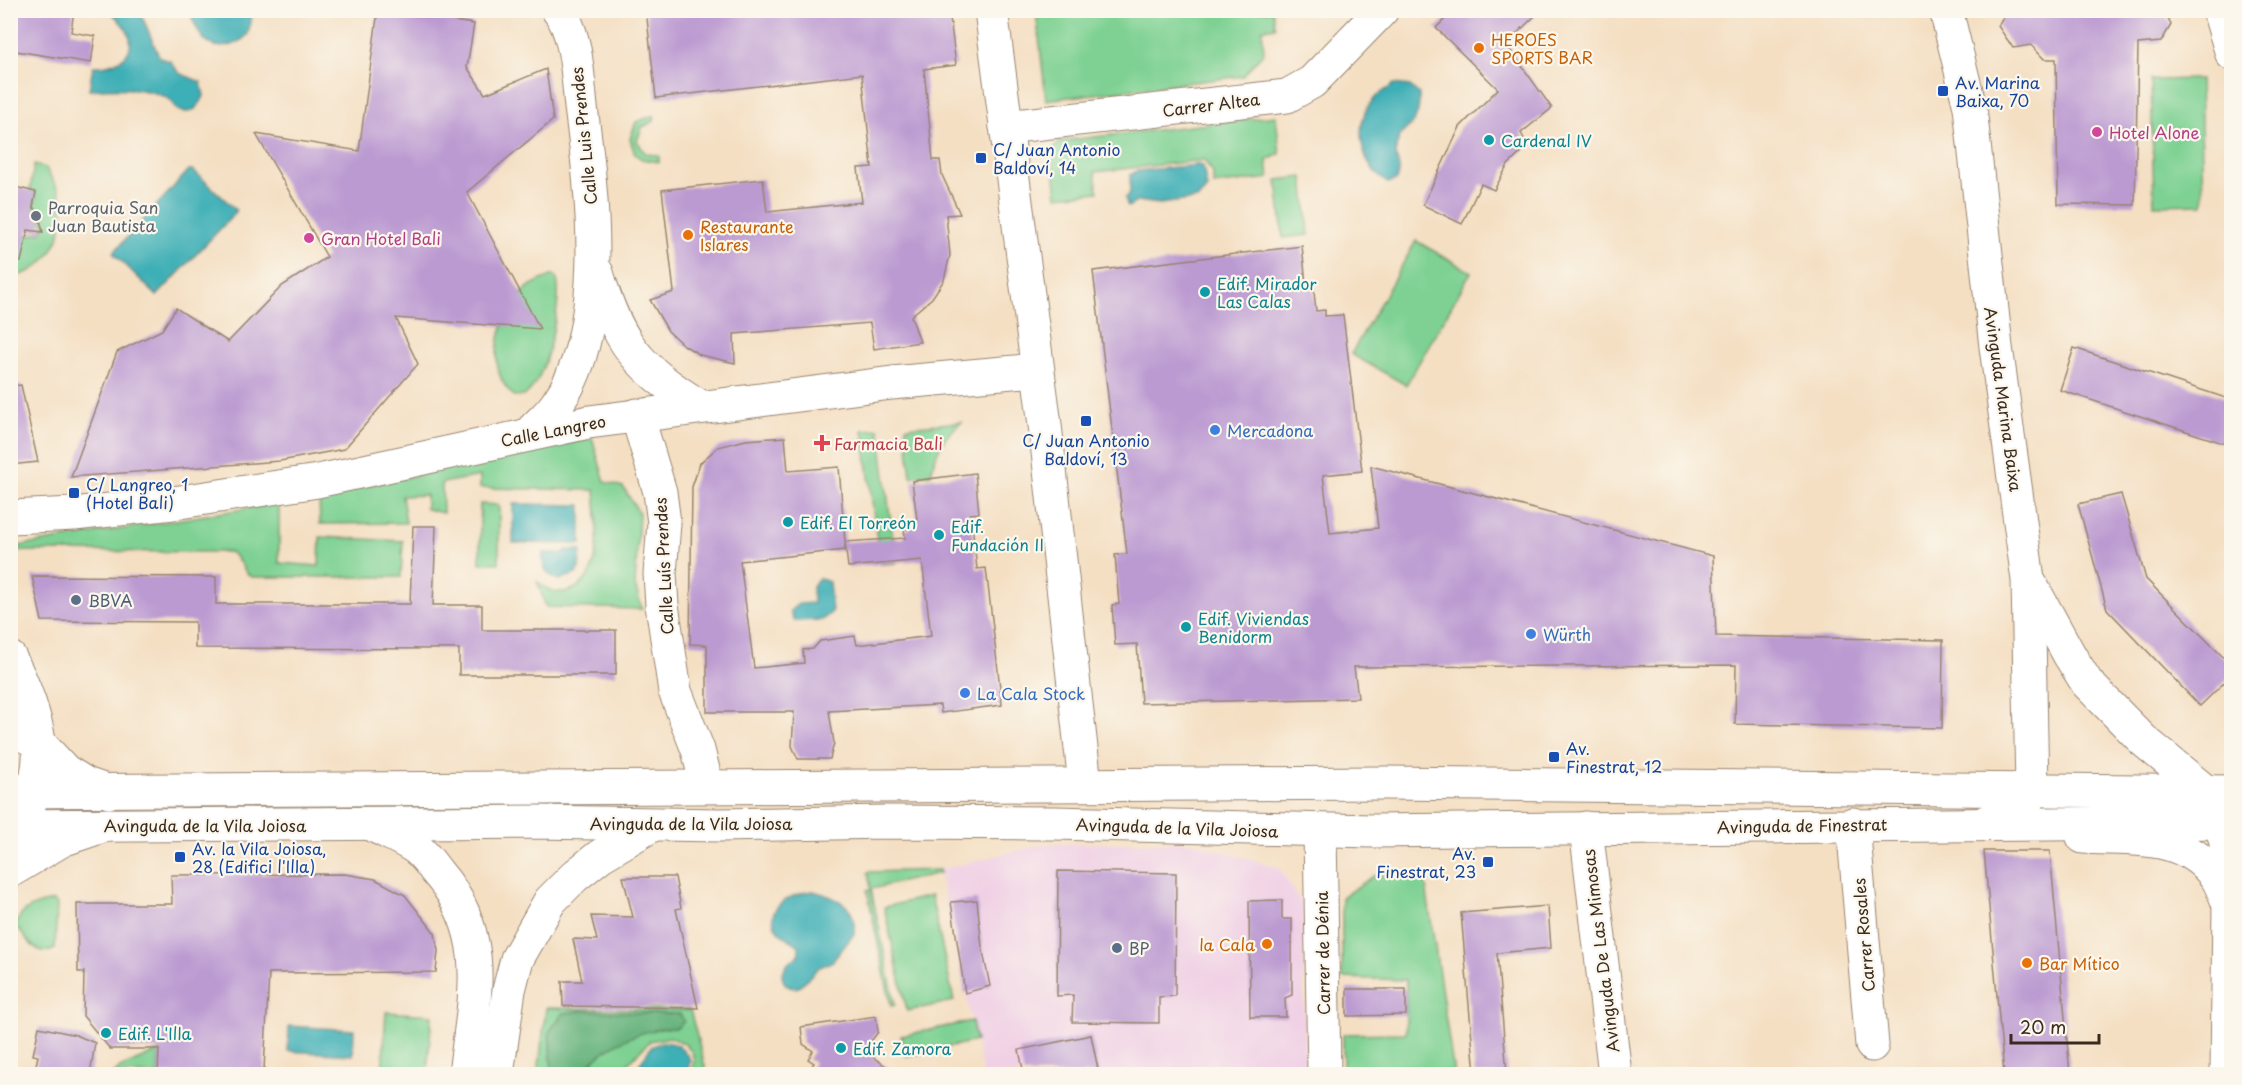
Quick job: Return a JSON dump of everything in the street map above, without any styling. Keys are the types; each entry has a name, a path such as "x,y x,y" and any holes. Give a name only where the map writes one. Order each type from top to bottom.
{"street":[{"name":"Calle Luis Prendes","path":"558,10 574,48 587,153 595,265"},
{"path":"574,48 580,10"},
{"path":"991,10 1046,435 1086,792"},
{"name":"Carrer Altea","path":"1006,127 1287,96 1312,82 1382,10"},
{"name":"Avinguda Marina Baixa","path":"1947,10 1970,107 1996,347 2028,580 2032,791"},
{"path":"2219,10 2232,54"},
{"path":"595,265 607,307 626,345 664,384 701,407"},
{"path":"528,435 556,404 574,369 587,323 595,265"},
{"name":"Calle Langreo","path":"10,517 74,514 173,503 318,481 528,435 637,415 892,382 1036,370"},
{"name":"Calle Luís Prendes","path":"637,415 660,492 664,523 660,574 662,605 675,691 698,750 707,786"},
{"path":"2028,580 2087,683 2143,740 2224,808 2230,902 2227,1074"},
{"path":"10,658 22,681 25,735 22,792 15,834"},
{"name":"Avinguda de la Vila Joiosa","path":"25,735 65,771 86,784 111,792"},
{"name":"Avinguda de la Vila Joiosa","path":"22,792 707,786 1086,792 1379,783 2032,791"},
{"path":"2032,791 2224,808"},
{"path":"2032,791 2038,802 2081,823"},
{"path":"1984,823 2024,806 2032,791"},
{"name":"Avinguda de la Vila Joiosa","path":"1055,822 1074,817 1083,809 1086,792"},
{"name":"Avinguda de la Vila Joiosa","path":"1086,792 1101,813 1129,825"},
{"path":"2224,808 2210,836 2207,849 2214,873 2230,902"},
{"name":"Avinguda de Finestrat","path":"1372,831 2081,823 2224,808"},
{"name":"Avinguda de la Vila Joiosa","path":"15,834 108,825 535,822 652,825 1055,822 1372,831"},
{"path":"1984,823 2022,833 2167,842 2187,850 2214,873"},
{"path":"371,824 417,849 445,881 471,935 477,965 465,1074"},
{"name":"Carrer Rosales","path":"1853,824 1872,1045"},
{"path":"10,871 77,833 108,825"},
{"path":"497,1074 509,990 517,959 550,901 574,876 600,856 652,825"},
{"name":"Avinguda De Las Mimosas","path":"1586,828 1615,1074"},
{"name":"Carrer de Dénia","path":"1320,831 1324,1074"}],"shaded area":[{"path":"1192,842 1279,868 1303,906 1305,1074 983,1074 939,870 1044,844"}],"green space":[{"path":"1036,11 1273,11 1275,27 1262,29 1264,52 1243,76 1046,100"},
{"path":"2200,79 2203,204 2154,205 2151,80"},
{"path":"654,115 654,121 642,127 637,141 645,153 659,156 659,162 642,159 635,154 630,139 636,122"},
{"path":"1276,116 1280,154 1267,160 1269,178 1213,185 1213,173 1204,160 1095,172 1098,192 1057,196 1052,151 1060,141"},
{"path":"34,165 46,168 59,192 62,205 60,232 48,256 39,265 15,276 24,236 42,232 45,223 40,221 38,212 33,207 36,192 30,191"},
{"path":"1303,177 1309,235 1283,238 1277,180"},
{"path":"1416,241 1471,272 1406,385 1351,354"},
{"path":"554,275 557,281 557,305 545,362 530,390 524,396 514,396 505,385 499,372 497,357 502,328 508,314 525,290"},
{"path":"962,422 941,445 931,474 911,477 906,427"},
{"path":"879,429 896,563 880,564 863,430"},
{"path":"592,438 605,482 623,487 639,513 635,585 642,609 546,607 537,581 552,591 561,592 571,590 582,583 590,573 595,561 598,532 595,490 480,488 480,476 442,483 443,513 426,509 426,495 402,496 406,523 320,524 319,496"},
{"path":"279,503 279,563 319,566 320,537 403,541 401,577 252,577 229,552 20,551 18,546"},
{"path":"480,504 499,505 499,563 480,563"},
{"path":"939,870 940,873 871,889 868,872"},
{"path":"1424,873 1454,1074 1343,1074 1343,1034 1406,1033 1406,980 1342,978 1342,897 1374,876"},
{"path":"871,889 895,1005 891,1006 867,890"},
{"path":"931,896 954,1001 907,1011 884,907"},
{"path":"54,901 57,904 55,949 43,951 32,946 16,926 25,911 36,905"},
{"path":"546,1008 690,1010 707,1074 692,1074 694,1060 692,1052 685,1044 670,1037 650,1041 617,1074 538,1074"},
{"path":"580,1011 680,1014 684,1021 677,1028 650,1031 624,1040 600,1055 582,1074 552,1074 549,1032 563,1013"},
{"path":"386,1012 432,1015 427,1074 382,1074"},
{"path":"972,1021 976,1041 906,1056 901,1036"},
{"path":"159,1051 158,1074 114,1074 120,1068"}],"water":[{"path":"138,10 160,58 170,61 179,73 201,82 204,96 194,110 181,112 167,98 149,91 119,88 89,90 93,66 107,65 119,60 125,56 130,45 127,31 110,11"},
{"path":"189,11 253,11 248,34 232,45 219,47 202,37"},
{"path":"1394,84 1410,86 1419,94 1419,106 1414,121 1398,140 1396,152 1399,175 1397,180 1388,183 1378,176 1365,155 1361,131 1368,108 1377,96"},
{"path":"1203,166 1207,188 1197,199 1159,204 1138,201 1128,207 1125,198 1130,193 1130,175 1137,171"},
{"path":"189,170 193,170 236,210 157,296 113,253"},
{"path":"513,504 581,505 581,544 513,543"},
{"path":"565,550 581,550 579,568 576,574 559,580 546,570 543,553 564,553"},
{"path":"819,578 829,582 832,612 822,620 794,621 790,611 798,604 813,603 812,587"},
{"path":"813,891 830,896 849,909 853,916 854,934 833,961 818,968 799,987 789,987 784,983 782,973 788,963 799,955 799,946 779,932 773,915 781,903 789,898"},
{"path":"289,1026 354,1030 353,1055 288,1051"},
{"path":"662,1042 679,1046 685,1052 690,1060 687,1074 633,1074 651,1047"}],"building":[{"path":"10,10 74,10 71,32 95,36 91,63 10,50"},
{"path":"378,10 474,24 467,67 485,94 546,69 553,120 467,192 540,329 396,318 418,364 344,449 280,461 71,477 117,352 162,330 176,308 228,342 282,286 327,257 256,134 359,151"},
{"path":"646,10 949,10 956,65 924,69 933,160 940,160 942,175 960,214 946,215 950,255 944,280 932,298 911,316 920,342 874,349 870,323 734,334 735,363 700,355 682,344 668,331 650,300 674,292 662,190 763,179 767,212 862,202 858,168 872,167 862,74 656,98"},
{"name":"Cardenal IV","path":"1454,10 1541,10 1506,44 1552,108 1521,133 1528,146 1508,165 1494,190 1481,184 1462,224 1423,205 1460,127 1498,89 1436,28"},
{"name":"Hotel Alone","path":"2008,10 2163,10 2171,25 2161,42 2138,44 2135,205 2058,204 2056,59 2044,59 2031,45 2013,48 1998,26"},
{"path":"10,183 15,187 36,192 33,207 38,212 43,232 28,230 21,262 10,261"},
{"path":"1302,246 1306,283 1313,283 1316,311 1325,310 1325,316 1343,315 1362,471 1323,475 1330,533 1378,528 1371,466 1713,556 1716,636 1943,640 1942,728 1735,724 1736,665 1354,667 1358,698 1141,703 1137,644 1115,645 1112,605 1119,604 1115,555 1127,554 1093,271"},
{"path":"2074,348 2232,400 2232,446 2060,390"},
{"path":"21,385 38,462 10,465 10,386"},
{"path":"785,437 788,471 839,467 845,542 905,538 904,529 910,529 909,520 917,519 912,481 975,473 979,513 971,514 977,569 986,568 1002,705 941,713 940,705 829,711 834,743 830,759 798,759 792,746 794,712 707,712 707,645 690,644 692,487 700,463 718,447 746,440","holes":["845,543 848,567 922,560 931,636 857,645 855,636 820,641 813,649 803,650 804,663 754,668 740,561 845,550"]},
{"path":"2121,494 2146,579 2232,666 2232,675 2200,706 2107,609 2078,504"},
{"path":"413,526 436,526 433,605 482,605 482,630 616,630 616,675 459,675 459,649 195,648 195,622 42,621 32,576 216,577 216,604 410,604"},
{"name":"Bar Mítico","path":"1984,851 2050,851 2070,1074 2004,1074"},
{"name":"BP","path":"1058,871 1176,873 1175,996 1159,997 1159,1023 1072,1022 1073,995 1057,996"},
{"path":"345,874 375,879 405,895 435,933 438,951 436,972 269,973 264,1070 227,1068 226,1074 158,1074 159,1049 110,1049 83,1016 84,972 78,972 77,904 172,904 171,875"},
{"path":"623,877 675,877 681,908 676,909 698,1008 563,1006 562,981 582,981 573,939 597,940 591,916 633,917"},
{"path":"977,900 982,947 990,986 965,993 951,902"},
{"name":"la Cala","path":"1282,900 1282,919 1292,919 1292,995 1285,998 1286,1017 1250,1017 1249,901"},
{"path":"1548,906 1551,948 1497,953 1507,1074 1475,1074 1461,913"},
{"path":"1347,989 1406,989 1406,1015 1347,1016"},
{"name":"Edif. Zamora","path":"876,1016 878,1032 869,1044 878,1051 873,1057 897,1074 806,1074 814,1063 808,1059 813,1051 803,1044 801,1027"},
{"path":"39,1027 76,1035 95,1043 90,1074 34,1074 38,1056 33,1055"},
{"path":"1091,1035 1099,1074 1024,1074 1019,1050"}],"place":[{"name":"HEROES SPORTS BAR","path":"1479,48"},
{"name":"Av. Marina Baixa, 70","path":"1943,91"},
{"name":"Hotel Alone","path":"2097,132"},
{"name":"Cardenal IV","path":"1489,140"},
{"name":"C/ Juan Antonio Baldoví, 14","path":"981,158"},
{"name":"Parroquia San Juan Bautista","path":"36,216"},
{"name":"Restaurante Islares","path":"688,235"},
{"name":"Gran Hotel Bali","path":"309,238"},
{"name":"Edif. Mirador Las Calas","path":"1205,292"},
{"name":"C/ Juan Antonio Baldoví, 13","path":"1086,421"},
{"name":"Mercadona","path":"1215,430"},
{"name":"Farmacia Bali","path":"822,443"},
{"name":"C/ Langreo, 1 (Hotel Bali)","path":"74,493"},
{"name":"Edif. El Torreón","path":"788,522"},
{"name":"Edif. Fundación II","path":"939,535"},
{"name":"BBVA","path":"76,600"},
{"name":"Edif. Viviendas Benidorm","path":"1186,627"},
{"name":"Würth","path":"1531,634"},
{"name":"La Cala Stock","path":"965,693"},
{"name":"Av. Finestrat, 12","path":"1554,757"},
{"name":"Av. la Vila Joiosa, 28 (Edifici l'Illa)","path":"180,857"},
{"name":"Av. Finestrat, 23","path":"1488,862"},
{"name":"la Cala","path":"1267,944"},
{"name":"BP","path":"1117,948"},
{"name":"Bar Mítico","path":"2027,963"},
{"name":"Edif. L'Illa","path":"106,1033"},
{"name":"Edif. Zamora","path":"841,1048"}]}
